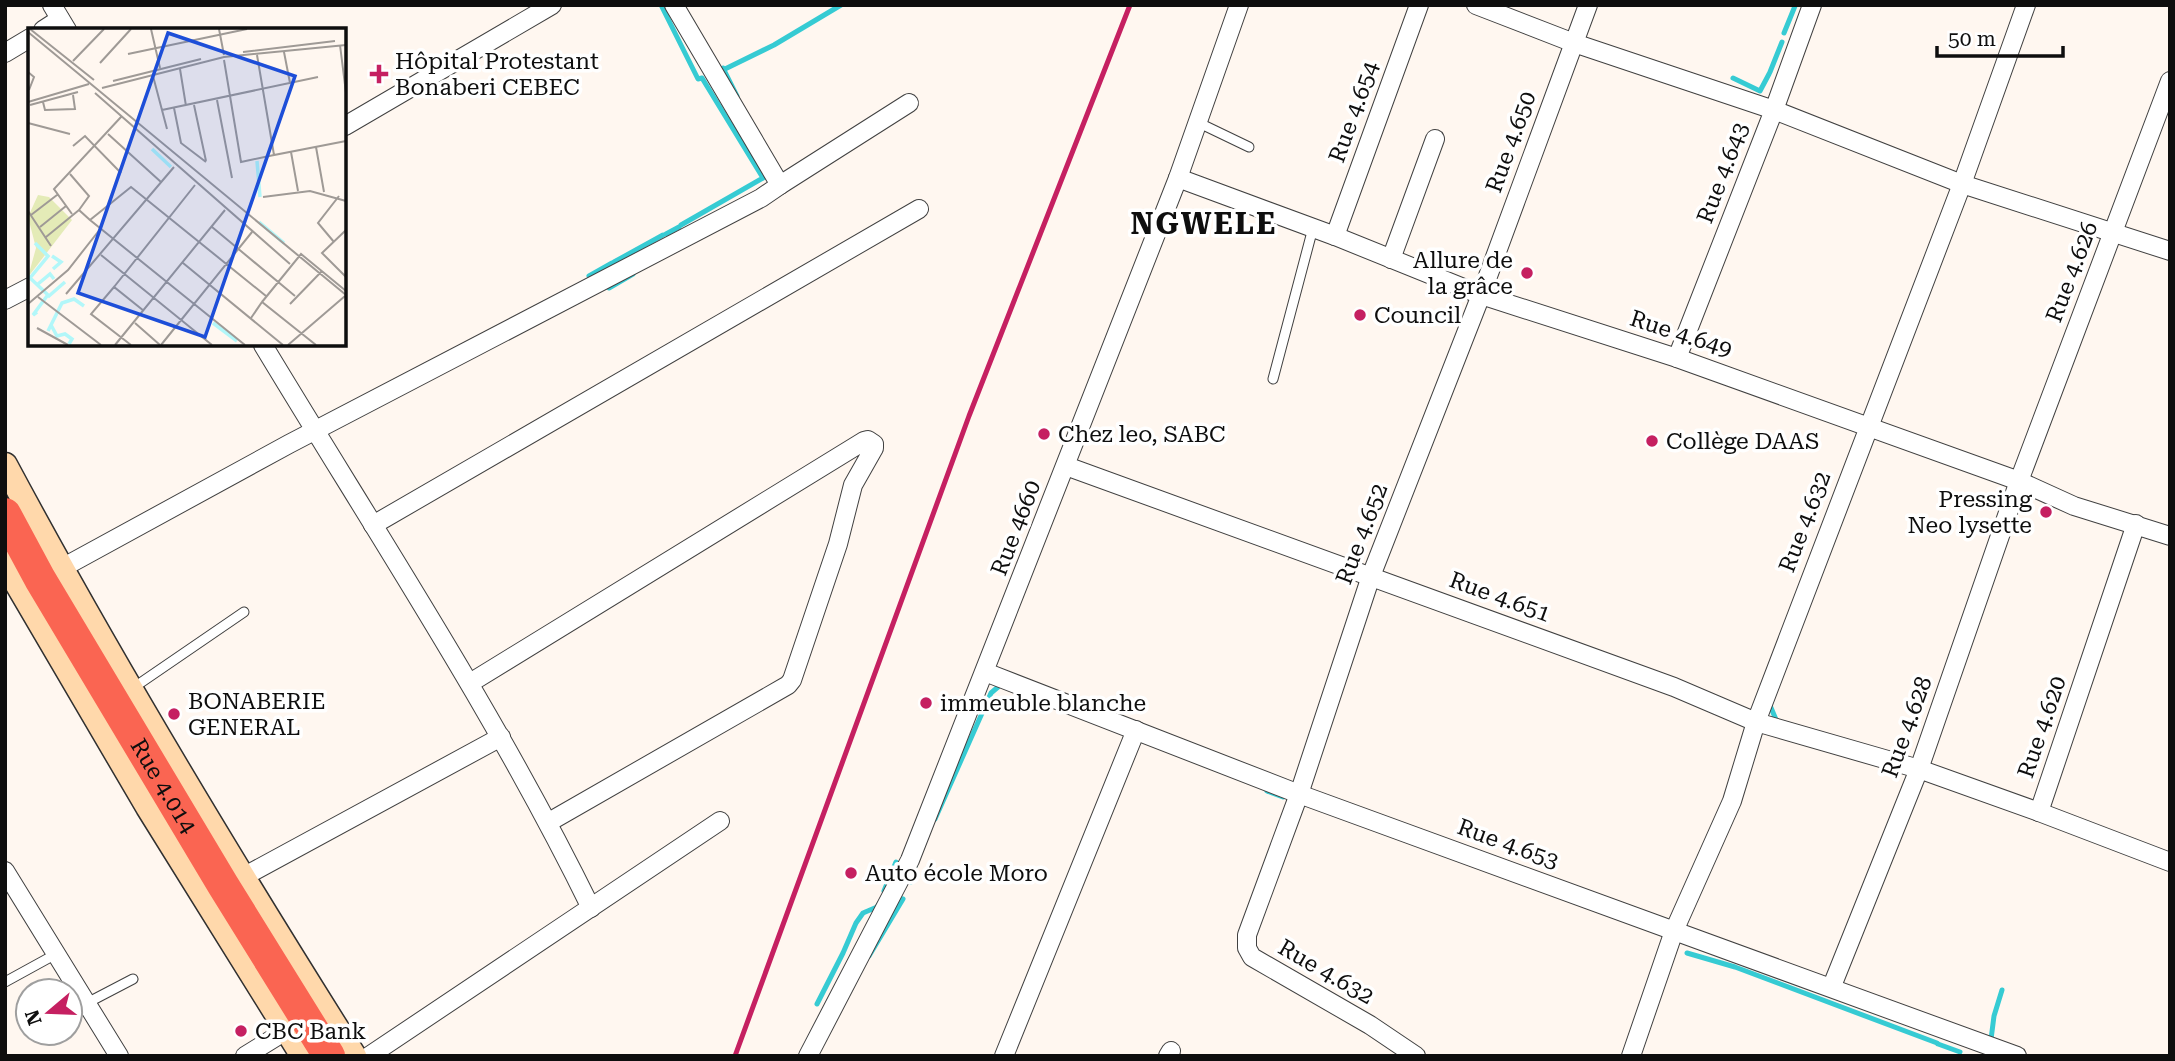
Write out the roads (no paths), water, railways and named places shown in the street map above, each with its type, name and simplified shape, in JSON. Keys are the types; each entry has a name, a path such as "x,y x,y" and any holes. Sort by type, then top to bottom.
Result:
{"highway":[{"name":"Rue 4.014","path":"5,514 40,579 329,1056"}],"main road":[{"path":"5,465 131,690 354,1056"},
{"path":"5,563 13,593 303,1056"}],"street":[{"path":"346,125 552,5"},
{"path":"674,5 780,185"},
{"name":"Rue 4660","path":"808,1056 910,860 1178,178 1239,5"},
{"name":"Rue 4.654","path":"1335,236 1419,5"},
{"path":"1476,5 1574,43 1774,110 1962,184 2170,251"},
{"name":"Rue 4.650","path":"1481,295 1588,5"},
{"name":"Rue 4.643","path":"1677,358 1812,5"},
{"name":"Rue 4.632","path":"1631,1056 1674,931 1732,802 1756,722 1962,184 2026,5"},
{"path":"5,53 28,39"},
{"name":"Rue 4.626","path":"2019,481 2170,81"},
{"path":"62,568 314,430 761,198 909,103"},
{"path":"1391,259 1435,139"},
{"name":"Rue 4.649","path":"1178,178 1335,236 1481,295 1677,358 2019,481 2074,506 2170,536"},
{"path":"373,525 919,209"},
{"path":"5,300 28,288"},
{"name":"Rue 4.652","path":"1299,794 1371,576 1481,295"},
{"path":"264,346 470,683 549,822 591,908"},
{"path":"470,683 864,442 868,440 874,444 853,485 838,544 788,685 549,822"},
{"name":"Rue 4.651","path":"1066,466 1674,687 1756,722 1919,769 2039,812"},
{"name":"Rue 4.628","path":"1832,986 1919,769 2019,481"},
{"name":"Rue 4.620","path":"2136,524 2039,812 2170,862"},
{"name":"Rue 4.653","path":"985,672 1299,794 1832,986 2017,1056"},
{"path":"1004,1056 1136,730"},
{"path":"243,877 501,737"},
{"name":"Rue 4.632","path":"1299,794 1247,935 1247,948 1252,957 1416,1056"},
{"path":"369,1056 720,821"},
{"path":"5,871 119,1056"},
{"path":"245,1056 287,1030"}],"lane":[{"path":"1197,122 1249,147"},
{"path":"1273,379 1313,228"},
{"path":"131,690 244,612"},
{"path":"5,982 56,954"},
{"path":"87,1003 133,979"}],"waterway":[{"path":"661,5 698,79 702,78 763,178 681,225"},
{"path":"725,69 774,45 841,5"},
{"path":"1784,33 1795,6"},
{"path":"1770,72 1782,42"},
{"path":"716,71 723,68 737,96"},
{"path":"1733,78 1760,91 1769,74"},
{"path":"666,234 679,227"},
{"path":"614,262 663,235"},
{"path":"589,276 612,263"},
{"path":"609,288 633,274"},
{"path":"935,819 991,693 998,687"},
{"path":"1769,703 1777,722"},
{"path":"1267,791 1283,797"},
{"path":"884,891 896,862"},
{"path":"911,882 915,866"},
{"path":"869,956 903,899"},
{"path":"817,1004 856,923 863,913 879,904"},
{"path":"1687,953 1735,967 1937,1043"},
{"path":"1989,1055 1994,1016 2002,990"},
{"path":"1938,1044 1960,1052"}],"railway":[{"path":"735,1056 969,416 1130,5"}],"place":[{"name":"Hôpital Protestant Bonaberi CEBEC","path":"379,74"},
{"name":"Allure de la grâce","path":"1527,273"},
{"name":"Council","path":"1360,315"},
{"name":"Chez leo, SABC","path":"1044,434"},
{"name":"Collège DAAS","path":"1652,441"},
{"name":"Pressing Neo lysette","path":"2046,512"},
{"name":"immeuble blanche","path":"926,703"},
{"name":"BONABERIE GENERAL","path":"174,714"},
{"name":"Auto école Moro","path":"851,873"},
{"name":"CBC Bank","path":"241,1031"}],"district":[{"name":"NGWELE","path":"1204,223"}]}
